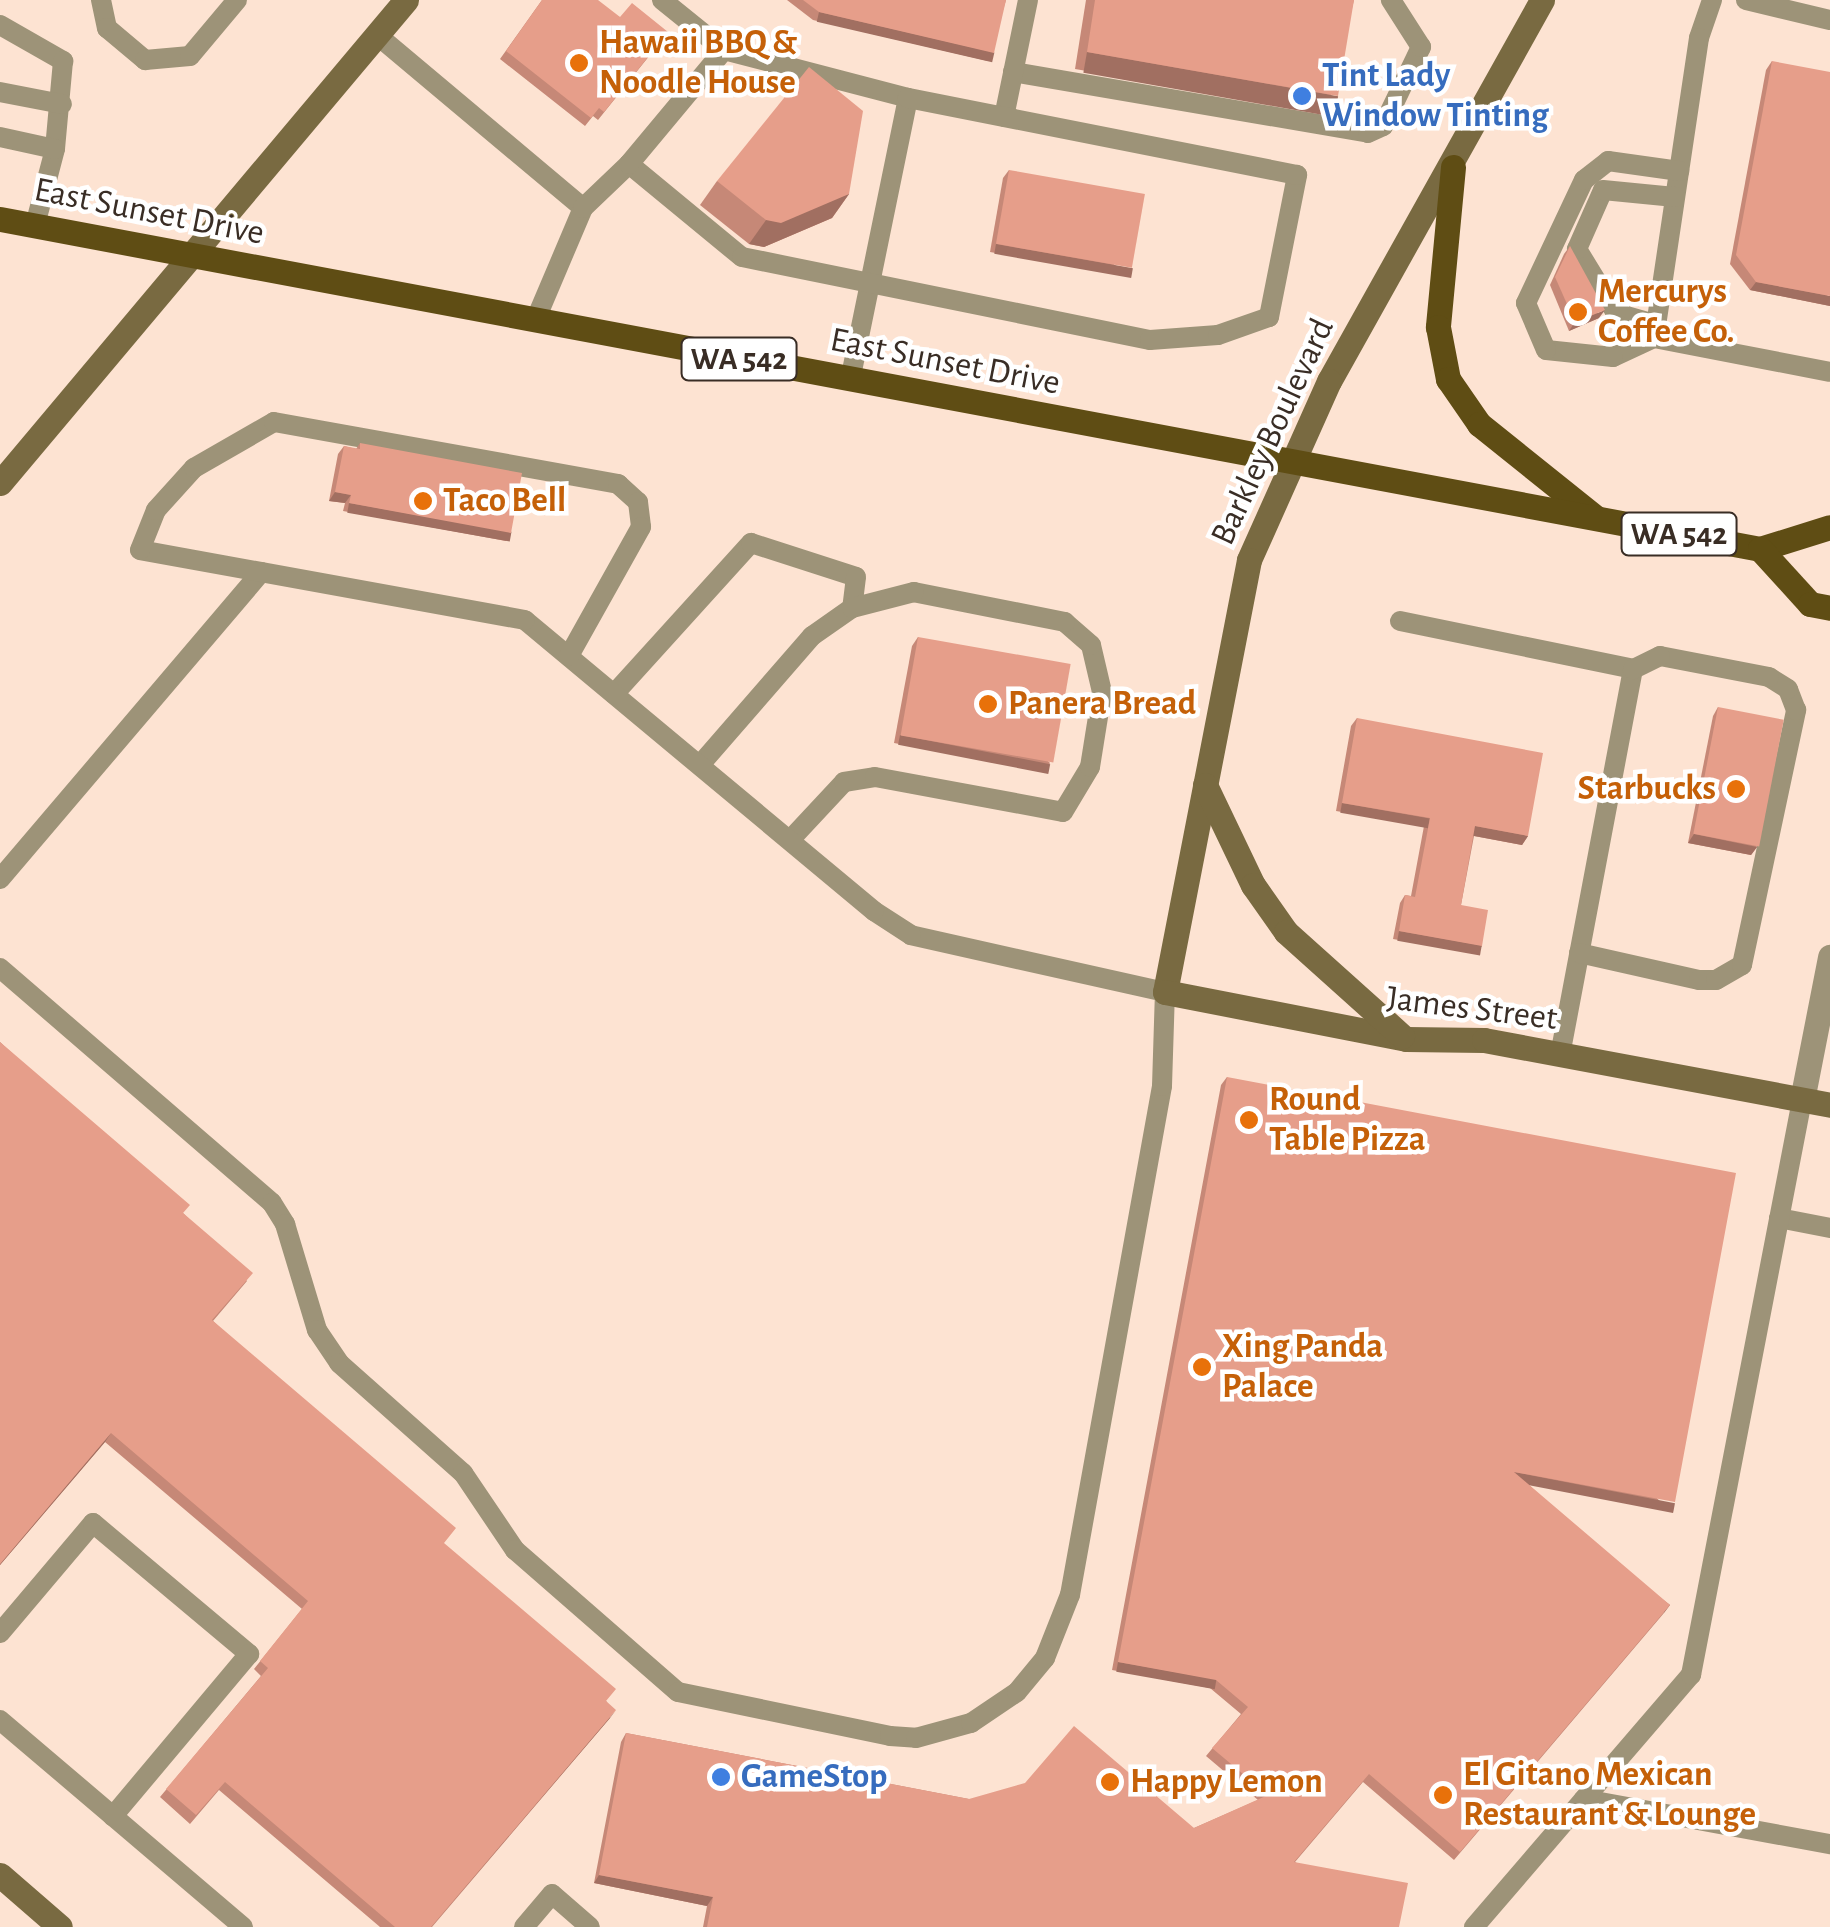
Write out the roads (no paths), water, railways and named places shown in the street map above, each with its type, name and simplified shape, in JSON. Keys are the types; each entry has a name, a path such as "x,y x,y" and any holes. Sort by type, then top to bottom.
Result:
{"main road":[{"path":"1453,167 1438,327 1448,379 1480,424 1598,520"},
{"name":"East Sunset Drive","path":"0,219 188,258 1760,549 1830,528"},
{"name":"WA 542","path":"1760,549 1810,604 1830,608"}],"street":[{"path":"0,483 406,0"},
{"name":"Barkley Boulevard","path":"1165,992 1248,560 1328,381 1453,167 1542,0"},
{"path":"1205,785 1253,885 1286,932 1406,1039"},
{"path":"1802,1100 1829,966"},
{"name":"James Street","path":"1165,992 1406,1039 1484,1040 1830,1105"},
{"path":"3,1884 60,1927"}],"lane":[{"path":"102,0 107,28 144,60 190,56 237,0"},
{"path":"630,164 742,257 869,286 1150,340 1218,335 1269,317 1297,175 908,98 724,50 662,0"},
{"path":"1004,117 1028,0"},
{"path":"1013,72 1368,134 1383,126 1420,47 1391,0"},
{"path":"1679,171 1608,161 1584,180 1526,303 1546,350 1614,358 1655,331 1679,171 1712,0"},
{"path":"1746,0 1830,20"},
{"path":"0,25 64,61 54,148 34,225"},
{"path":"377,35 583,208"},
{"path":"535,320 583,208 630,164 724,50"},
{"path":"0,92 62,104"},
{"path":"850,380 908,98"},
{"path":"0,137 54,148"},
{"path":"1675,197 1603,190 1578,249 1616,313 1655,331 1830,372"},
{"path":"0,968 272,1203 286,1224 317,1330 339,1364 464,1473 515,1550 678,1692 916,1738 971,1723 1016,1692 1045,1658 1070,1595 1162,1086 1165,992 911,934 790,840 525,620 140,550 156,510 194,468 274,422 618,484 638,502 640,527 570,656"},
{"path":"614,694 751,543 856,577 852,608"},
{"path":"0,879 261,572"},
{"path":"700,765 812,636 852,608 914,592 1065,622 1091,645 1102,692 1090,767 1062,812 875,777 844,782 790,840"},
{"path":"1400,622 1634,669 1660,656 1769,676 1794,699 1792,729 1742,965 1700,980 1579,953"},
{"path":"1560,1054 1634,669"},
{"path":"1474,1927 1690,1675 1802,1100"},
{"path":"1780,1218 1830,1228"},
{"path":"0,1633 93,1523 249,1654 112,1816"},
{"path":"0,1720 243,1927"},
{"path":"1584,1799 1830,1844"},
{"path":"524,1927 552,1894 590,1927"}],"place":[{"name":"Hawaii BBQ & Noodle House","path":"579,63"},
{"name":"Tint Lady Window Tinting","path":"1302,96"},
{"name":"Mercurys Coffee Co.","path":"1578,312"},
{"name":"Taco Bell","path":"423,501"},
{"name":"Panera Bread","path":"988,704"},
{"name":"Starbucks","path":"1736,789"},
{"name":"Round Table Pizza","path":"1249,1120"},
{"name":"Xing Panda Palace","path":"1202,1367"},
{"name":"GameStop","path":"721,1777"},
{"name":"Happy Lemon","path":"1110,1782"},
{"name":"El Gitano Mexican Restaurant & Lounge","path":"1443,1795"}]}
